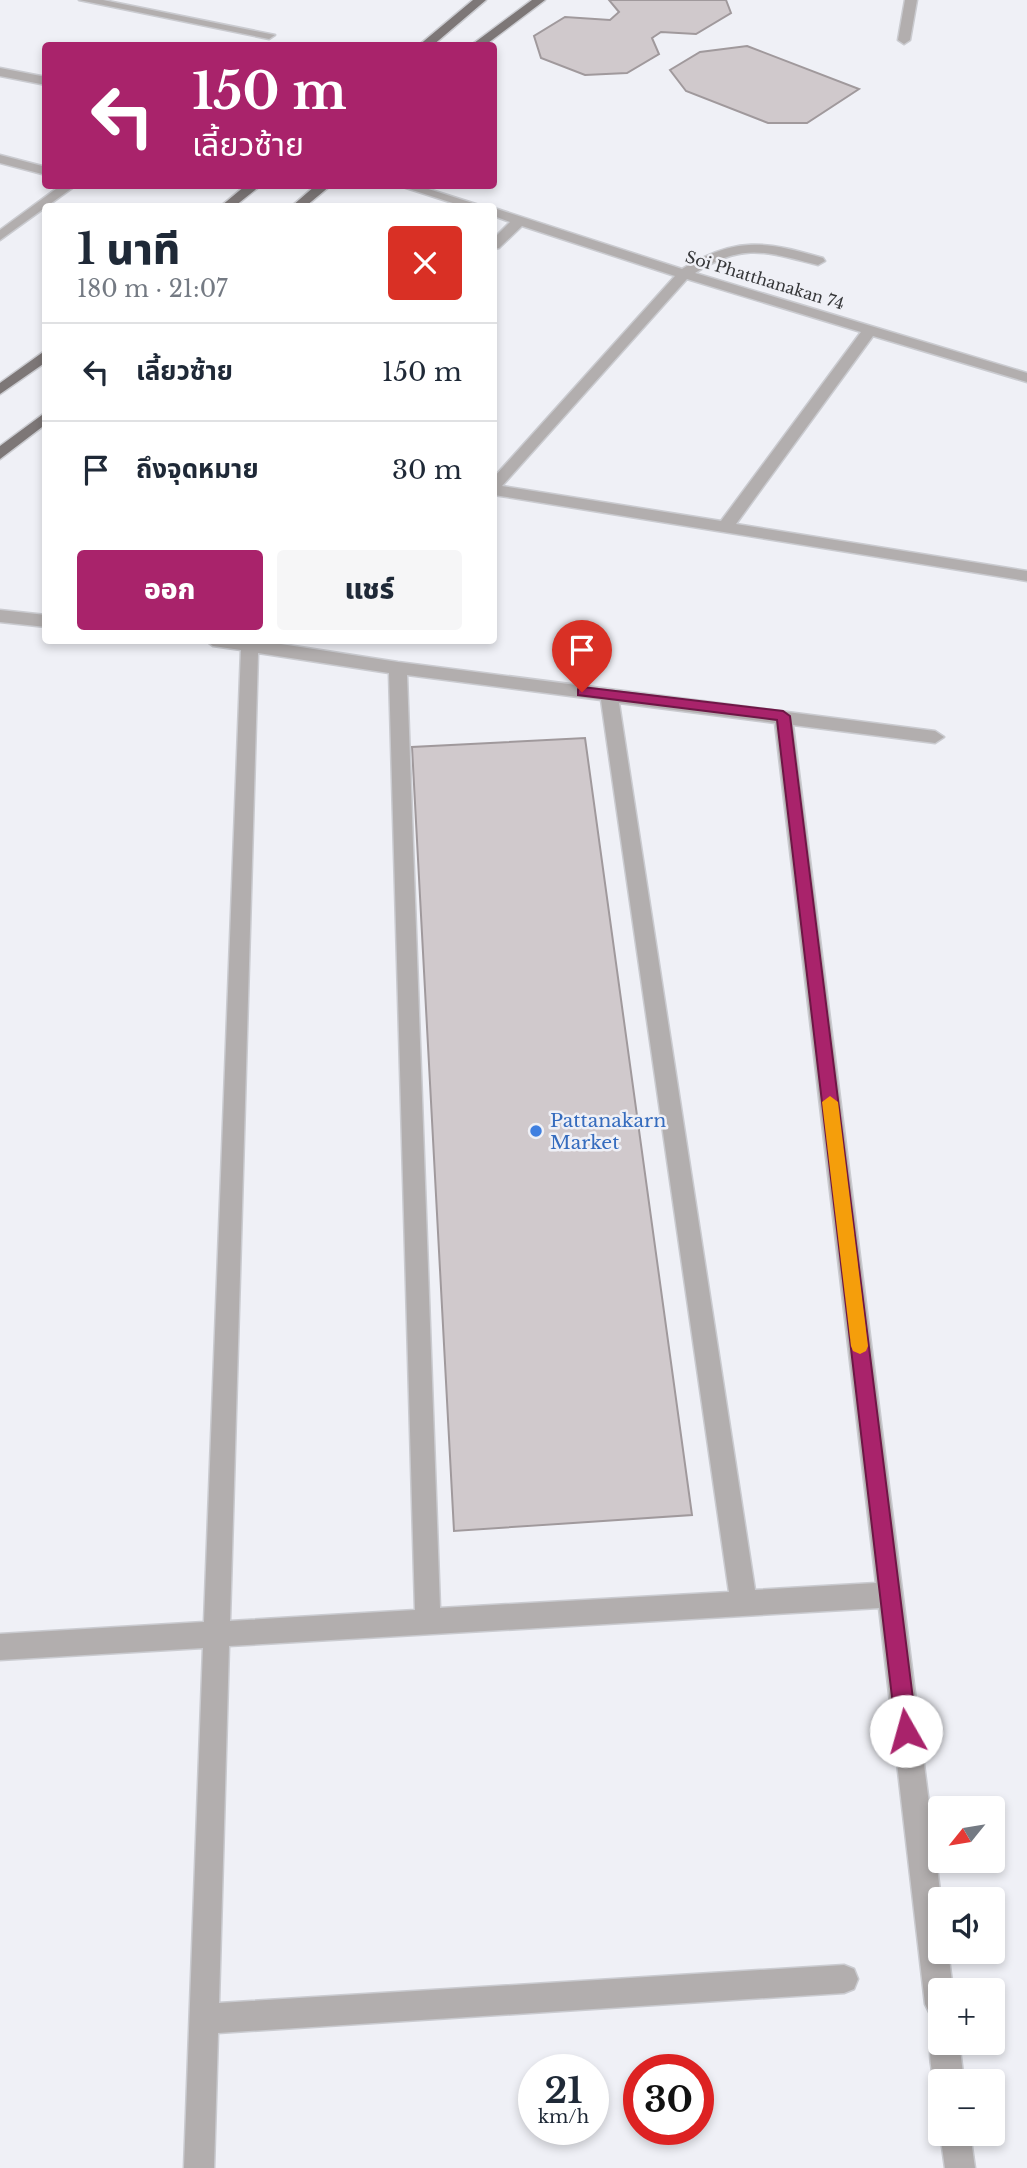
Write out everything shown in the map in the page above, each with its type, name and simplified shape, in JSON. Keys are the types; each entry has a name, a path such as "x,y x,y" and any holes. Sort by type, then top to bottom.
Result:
{"main road":[{"path":"429,42 480,0"},
{"path":"481,42 539,0"},
{"path":"231,203 249,189"},
{"path":"302,203 319,189"},
{"path":"0,390 42,357"},
{"path":"0,454 42,419"}],"street":[{"path":"85,0 270,35"},
{"path":"904,40 911,0"},
{"path":"0,72 42,80"},
{"path":"0,159 42,171"},
{"path":"45,203 64,189"},
{"path":"417,189 465,203"},
{"path":"0,236 42,205"},
{"name":"Soi Phatthanakan 74","path":"497,213 684,274 1027,378"},
{"path":"497,243 520,220"},
{"path":"497,485 684,274 715,253 732,248 776,248 818,261"},
{"path":"726,526 870,330"},
{"path":"497,488 1027,576"},
{"path":"0,616 42,621"},
{"path":"243,644 398,668 934,737"},
{"path":"199,2168 250,645"},
{"path":"398,668 428,1622"},
{"path":"609,696 744,1604"},
{"path":"783,716 937,1978"},
{"path":"0,1647 890,1595"},
{"path":"204,2019 844,1979"},
{"path":"957,2146 960,2168"}],"building":[{"path":"609,0 726,0 731,13 696,34 661,32 652,38 659,54 627,73 585,75 541,58 534,36 565,17 610,20 619,12"},
{"path":"747,46 859,89 807,123 768,123 686,91 670,70 700,52"},
{"name":"Pattanakarn Market","path":"585,738 692,1515 454,1531 412,747"}],"slow traffic":[{"path":"830,1102 860,1346"}],"place":[{"name":"Pattanakarn Market","path":"536,1131"}],"route":[{"path":"582,692 783,716 906,1731"}]}
